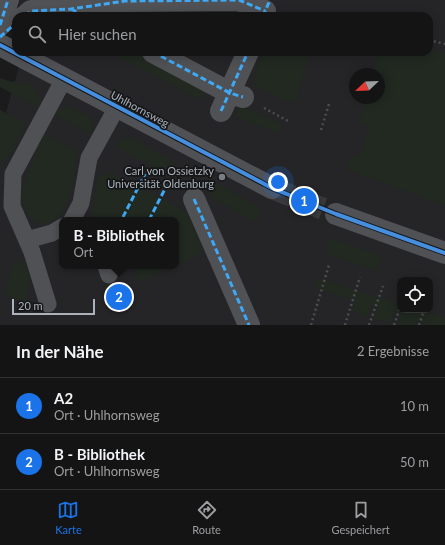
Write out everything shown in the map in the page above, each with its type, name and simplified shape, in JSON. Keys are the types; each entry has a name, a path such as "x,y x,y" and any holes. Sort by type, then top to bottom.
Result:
{"street":[{"path":"0,26 8,0"},
{"path":"30,12 78,12 125,1 143,0 238,0 266,9"},
{"path":"0,37 12,26"},
{"name":"Uhlhornsweg","path":"0,45 12,51"},
{"name":"Uhlhornsweg","path":"21,56 272,188"},
{"path":"159,56 231,100 247,56"},
{"path":"194,199 249,325"},
{"path":"336,214 445,253"}],"lane":[{"path":"48,304 27,240 12,206 7,174 64,79"},
{"path":"74,217 81,203 89,158 117,107"},
{"path":"27,240 52,233 59,229"}],"path":[{"path":"433,41 445,44"},
{"path":"321,130 329,104"},
{"path":"311,325 329,265"},
{"path":"345,325 360,277"},
{"path":"369,325 383,286"},
{"path":"394,325 398,313"},
{"path":"419,325 423,313"}],"shaded area":[{"name":"Carl von Ossietzky Universität Oldenburg","path":"10,0 445,0 445,325 0,325 0,110 6,113 22,56 433,56 433,12 33,12"},
{"path":"433,51 445,54 445,205 347,170 352,155 357,157 361,154 366,139 366,124 360,122 365,104 385,104 385,68 375,68 378,56 433,56"},
{"path":"117,56 148,56 207,89 201,100"},
{"path":"261,56 309,56 295,103 287,101 252,85"},
{"path":"0,78 11,82 30,84 39,95 39,108 0,87"},
{"path":"70,106 89,116 94,125 90,134 55,115 60,109"},
{"path":"239,106 282,124 279,134 235,116"},
{"path":"0,110 26,124 11,155 0,162"},
{"path":"43,133 78,151 73,184 66,207 60,216 52,222 42,223 37,222 30,216 25,209 20,196"},
{"path":"129,137 174,162 171,175 115,147 119,141"},
{"path":"111,173 187,212 204,252 179,264 179,217 92,217 97,177"},
{"path":"206,177 261,208 257,222 214,199 207,190"},
{"path":"330,238 382,256 377,270 326,254"},
{"path":"18,262 25,262 32,277 27,288 26,301 5,295 12,267"},
{"path":"134,269 166,269 140,281"},
{"path":"317,278 397,303 397,313 431,313 445,317 445,325 423,325 424,323 417,321 416,325 399,325 401,315 394,313 391,323 374,318 377,307 372,305 368,316 352,311 356,300 313,288"}],"tunnel":[{"path":"272,188 336,214"}],"marked path":[{"path":"0,25 8,0"},
{"path":"30,12 71,9 125,1 239,0 265,11"},
{"path":"265,12 270,0"},
{"path":"71,9 77,12"},
{"path":"0,37 12,26"},
{"path":"161,56 230,93 243,97"},
{"path":"221,111 246,56"},
{"path":"123,217 145,174"},
{"path":"151,217 167,185"},
{"path":"194,199 249,325"}],"cycle path":[{"path":"0,45 12,51"},
{"path":"21,56 272,188 336,214 445,253"}],"place":[{"name":"Carl von Ossietzky Universität Oldenburg","path":"222,177"},
{"name":"A2","path":"304,201"},
{"name":"B - Bibliothek","path":"119,297"}]}
